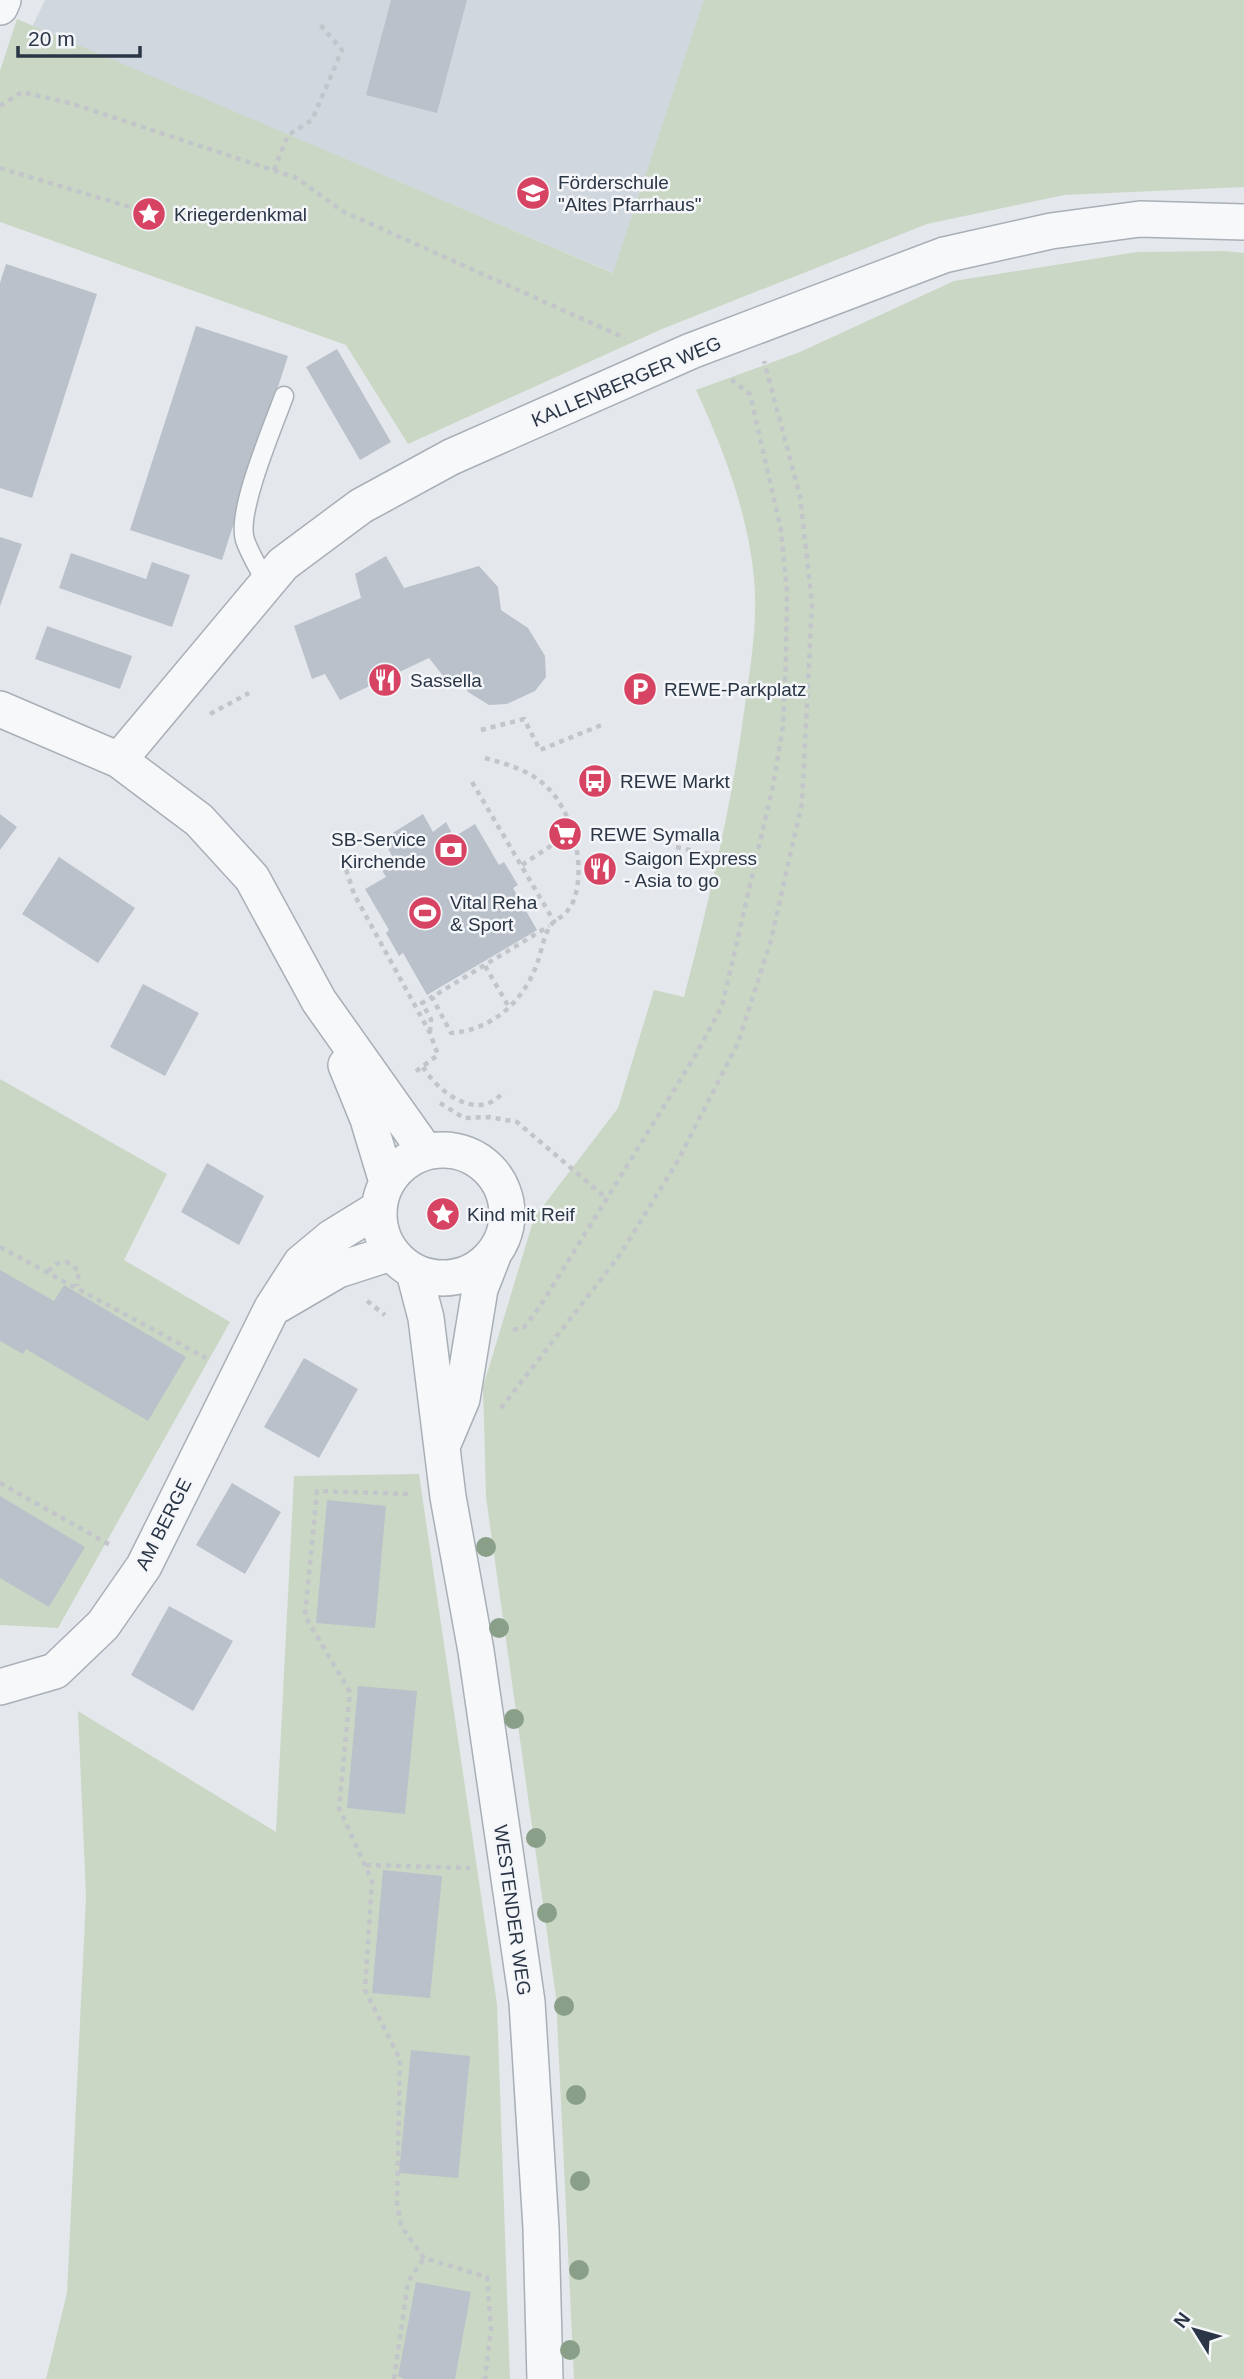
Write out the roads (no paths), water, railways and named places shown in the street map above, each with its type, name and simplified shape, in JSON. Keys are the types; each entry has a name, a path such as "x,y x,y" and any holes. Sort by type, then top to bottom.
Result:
{"street":[{"path":"0,7 3,0"},
{"name":"KALLENBERGER WEG","path":"119,760 283,564 372,500 451,457 683,355 944,255 1051,231 1140,219 1244,222"},
{"path":"0,709 119,760 200,820 252,878 319,1001 368,1119 383,1196 381,1233 403,1262 435,1278 457,1277 478,1268 494,1253 503,1236 508,1217 503,1190 487,1167 474,1158 450,1150 426,1152 404,1163 383,1196"},
{"path":"319,1001 426,1152"},
{"name":"AM BERGE","path":"0,1687 55,1671 103,1625 144,1566 272,1308 301,1263 383,1196"},
{"name":"WESTENDER WEG","path":"443,1444 462,1399 480,1289 494,1253"},
{"path":"272,1308 338,1270 403,1262"},
{"name":"WESTENDER WEG","path":"403,1262 426,1318 448,1497 476,1651 527,2002 541,2228 545,2379"}],"lane":[{"path":"267,584 245,539 243,526 246,506 284,396"}],"place":[{"name":"Förderschule \"Altes Pfarrhaus\"","path":"533,193"},
{"name":"Kriegerdenkmal","path":"149,214"},
{"name":"Sassella","path":"385,680"},
{"name":"REWE-Parkplatz","path":"640,689"},
{"name":"REWE Markt","path":"595,781"},
{"name":"REWE Symalla","path":"565,834"},
{"name":"SB-Service Kirchende","path":"451,850"},
{"name":"Saigon Express - Asia to go","path":"600,869"},
{"name":"Vital Reha & Sport","path":"425,913"},
{"name":"Kind mit Reif","path":"443,1214"}]}
